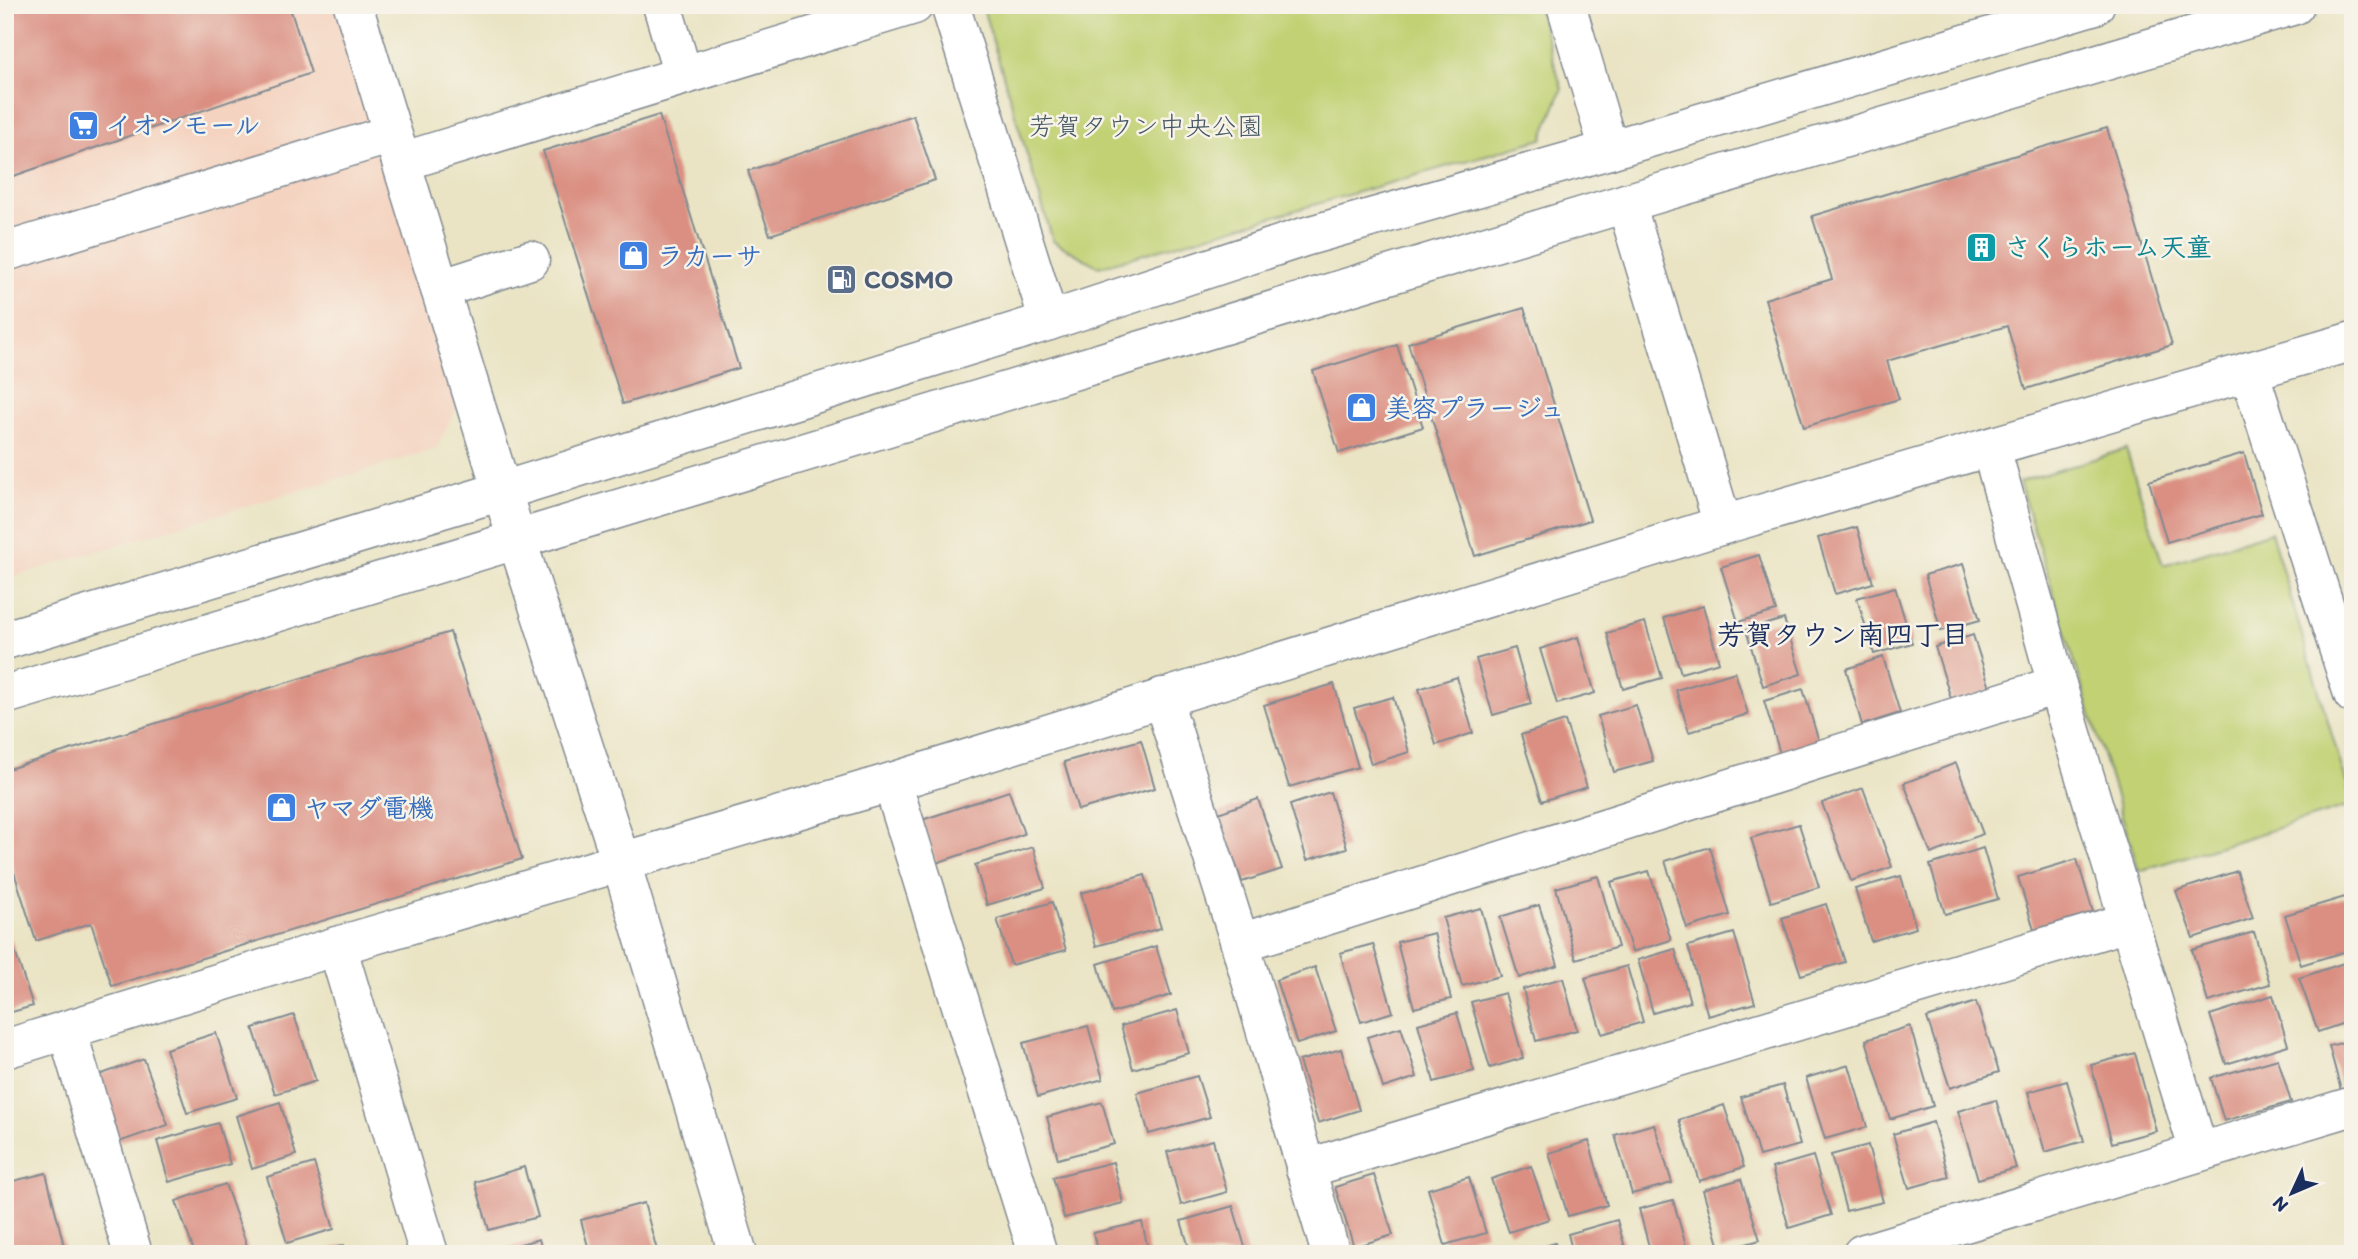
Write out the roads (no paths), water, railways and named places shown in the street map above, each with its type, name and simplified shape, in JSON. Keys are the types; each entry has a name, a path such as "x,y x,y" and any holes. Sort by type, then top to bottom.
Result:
{"street":[{"path":"353,5 517,540 621,862 738,1254"},
{"path":"662,5 683,75"},
{"path":"5,251 683,75 914,5"},
{"path":"950,5 1049,321"},
{"path":"1566,5 1609,150"},
{"path":"5,640 502,491 1049,321 1304,237 1609,150 2095,5"},
{"path":"5,695 1626,203 2295,5"},
{"path":"1626,203 1723,524"},
{"path":"440,289 530,260"},
{"path":"5,1049 337,946 892,782 1723,524 2353,341"},
{"path":"2249,371 2353,694"},
{"path":"1992,448 2057,685 2199,1152"},
{"path":"1240,943 2057,685"},
{"path":"1162,697 1240,943 1331,1254"},
{"path":"892,782 1038,1254"},
{"path":"1305,1169 2128,922"},
{"path":"337,946 429,1254"},
{"path":"67,1030 131,1253"},
{"path":"1862,1254 2353,1106"}],"place":[{"name":"イオンモール","path":"83,125"},
{"name":"さくらホーム天童","path":"1982,247"},
{"name":"ラカーサ","path":"634,256"},
{"name":"COSMO","path":"841,279"},
{"name":"美容プラージュ","path":"1362,408"},
{"name":"ヤマダ電機","path":"281,808"}],"district":[{"name":"芳賀タウン南四丁目","path":"1843,634"}],"park label":[{"name":"芳賀タウン中央公園","path":"1146,126"}]}
